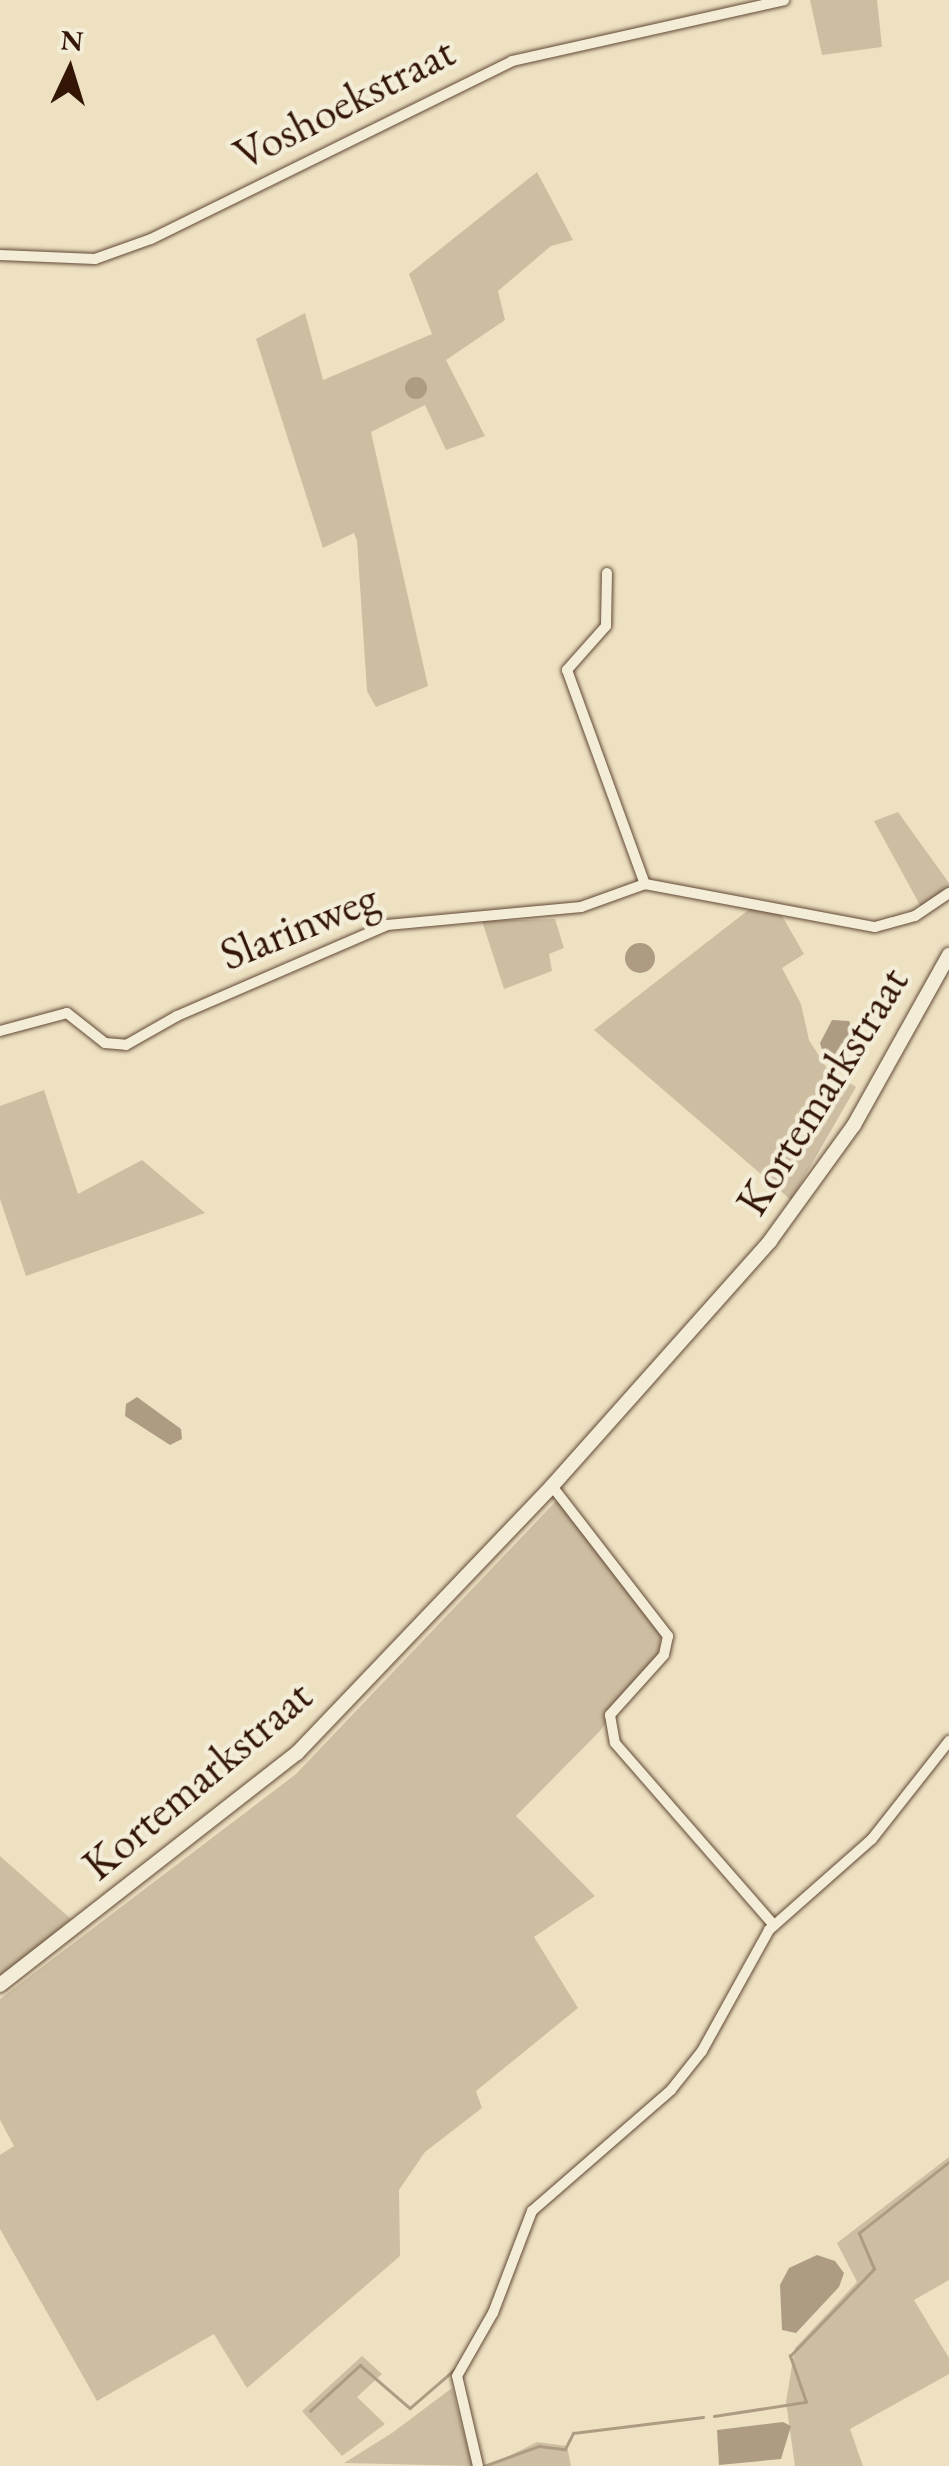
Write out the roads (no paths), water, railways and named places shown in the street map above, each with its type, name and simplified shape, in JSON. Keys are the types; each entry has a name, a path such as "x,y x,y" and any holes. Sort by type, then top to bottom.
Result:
{"street":[{"name":"Voshoekstraat","path":"0,255 95,258 151,238 495,67 784,0"},
{"path":"608,573 606,626 567,670 645,884 875,927 915,916 949,893"},
{"name":"Slarinweg","path":"0,1031 67,1013 119,1046 388,924 581,907 645,884"},
{"name":"Kortemarkstraat","path":"0,1986 297,1752 552,1486 770,1241 854,1125 949,955"},
{"path":"552,1486 668,1636 664,1655 610,1715 615,1743 774,1924"},
{"path":"478,2466 457,2376 493,2312 532,2211 672,2090 774,1924 872,1839 949,1741"}],"waterway":[{"path":"714,2416 806,2402 790,2356 874,2269 859,2233 949,2162"},
{"path":"310,2411 360,2365 410,2408 455,2369"},
{"path":"484,2466 539,2446 565,2449 573,2433 703,2417"}]}
